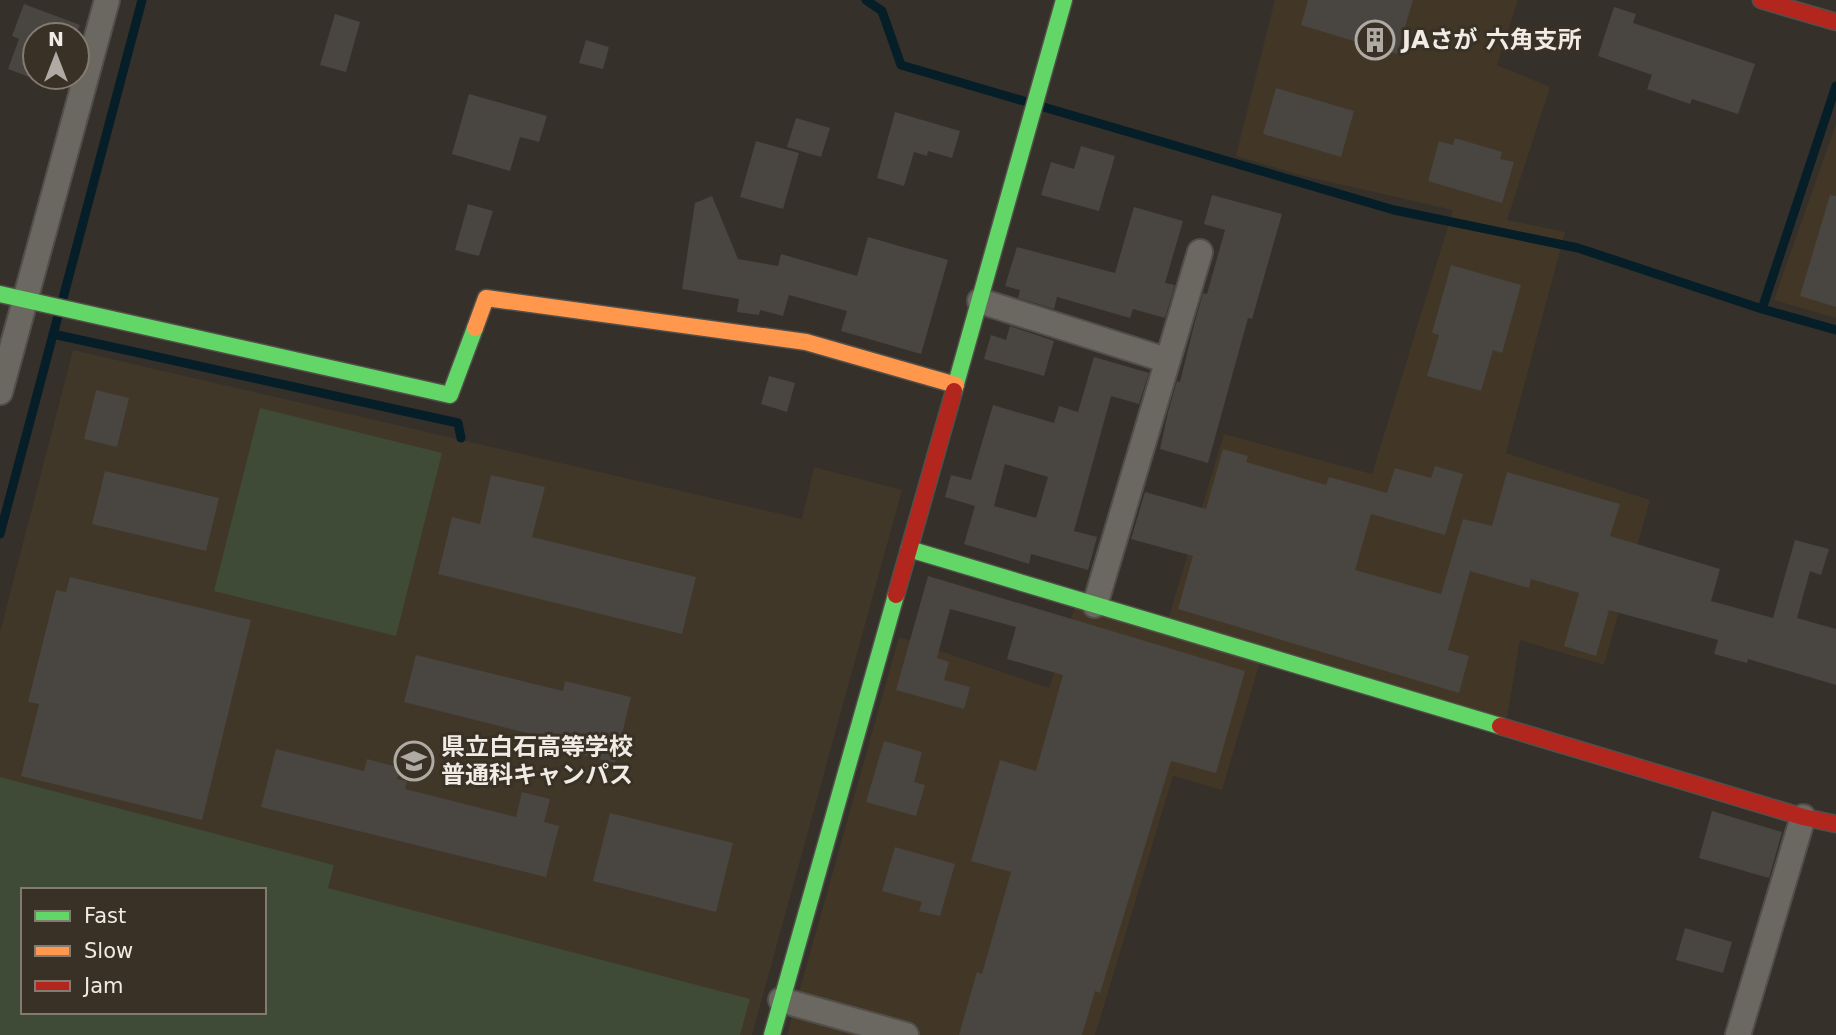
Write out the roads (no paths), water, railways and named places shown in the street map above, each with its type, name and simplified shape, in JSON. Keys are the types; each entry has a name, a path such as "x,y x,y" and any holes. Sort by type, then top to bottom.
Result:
{"street":[{"path":"0,393 37,304 107,0"},
{"path":"772,1035 1063,0"},
{"path":"1761,0 1825,13"},
{"path":"1095,605 1200,252"},
{"path":"0,294 450,395 486,298 806,342 956,385"},
{"path":"979,301 1166,360"},
{"path":"909,549 1802,817 1836,824"},
{"path":"1738,1035 1802,817"},
{"path":"781,1000 906,1035"}],"waterway":[{"path":"62,302 142,0"},
{"path":"866,0 882,11 901,65 1027,102"},
{"path":"1040,106 1394,210 1578,248 1762,309 1836,86"},
{"path":"1762,309 1836,330"},
{"path":"0,534 58,316"},
{"path":"53,334 458,423 461,438"}],"place":[{"name":"JAさが 六角支所","path":"1375,40"},
{"name":"県立白石高等学校 普通科キャンパス","path":"414,761"}]}
